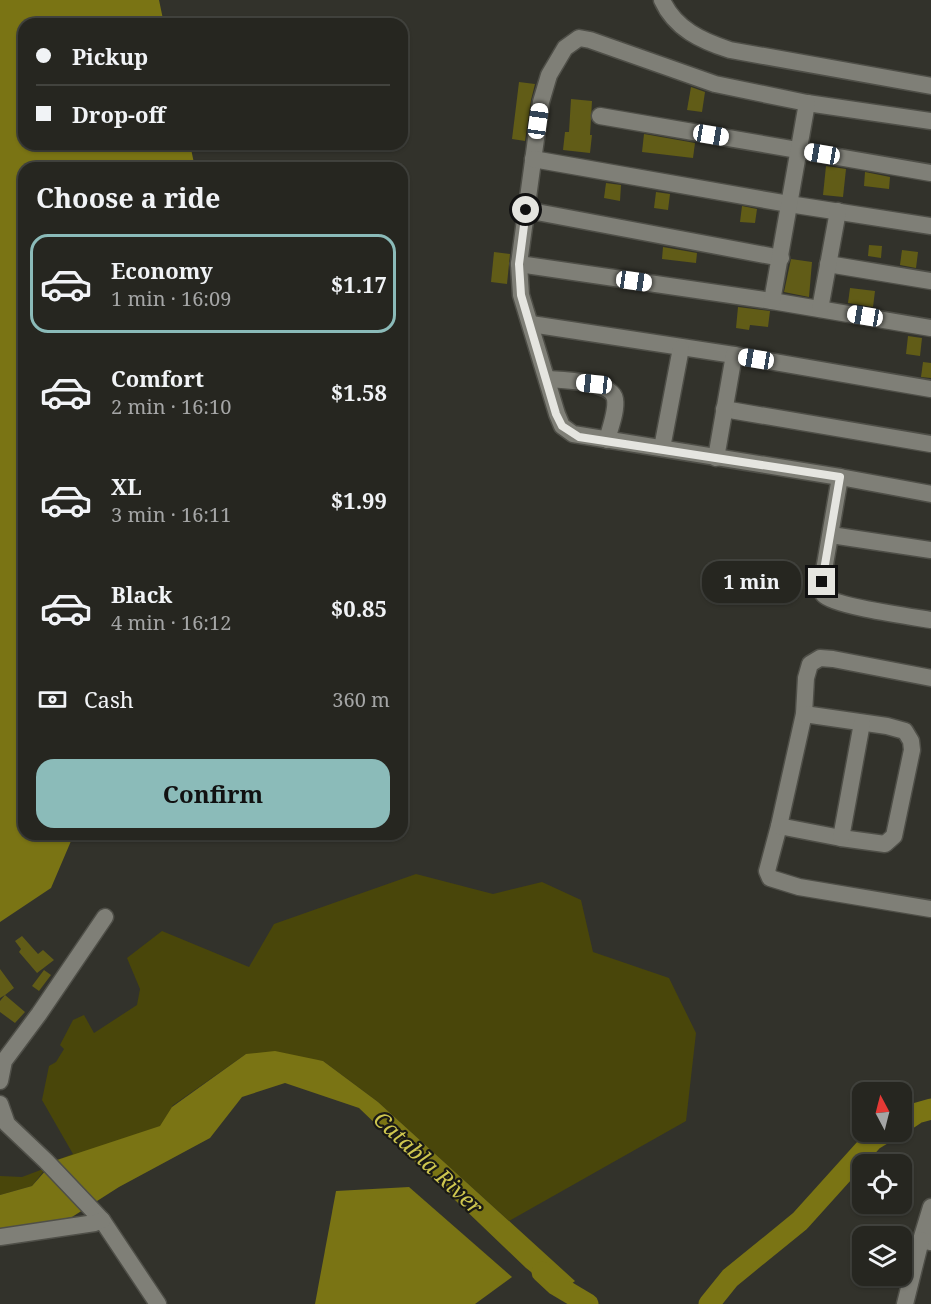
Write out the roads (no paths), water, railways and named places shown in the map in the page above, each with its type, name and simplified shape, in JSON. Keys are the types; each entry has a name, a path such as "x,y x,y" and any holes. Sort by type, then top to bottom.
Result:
{"street":[{"path":"662,0 672,16 689,33 710,44 730,50 931,86"},
{"path":"931,121 807,103 715,84 579,38 565,48 549,75 541,102 519,264 521,295 556,414 562,426 579,437 663,448 931,494"},
{"path":"772,301 807,103"},
{"path":"600,116 931,173"},
{"path":"533,159 789,204 931,226"},
{"path":"526,210 780,258"},
{"path":"820,309 838,211"},
{"path":"519,264 772,301 931,328"},
{"path":"828,264 931,281"},
{"path":"531,324 931,389"},
{"path":"663,448 681,348"},
{"path":"716,458 734,356"},
{"path":"546,379 594,384 613,393 615,400 607,440"},
{"path":"724,409 931,444"},
{"path":"840,477 822,582 823,595 837,603 931,621"},
{"path":"831,535 931,549"},
{"path":"931,678 833,658 820,658 810,664 804,714 767,872 770,878 799,887 931,909"},
{"path":"779,826 878,844 889,842 894,836 912,750 911,741 905,731 887,726 804,714"},
{"path":"841,838 862,723"},
{"path":"0,1081 4,1061 105,917"},
{"path":"0,1104 7,1124 98,1215 158,1304"},
{"path":"905,1304 926,1241 931,1207"},
{"path":"0,1237 95,1223 98,1215"}],"water":[{"path":"0,0 159,0 163,18 18,18 18,150 191,150 194,162 18,162 18,840 71,840 51,888 0,922"},
{"path":"275,1051 323,1061 378,1102 575,1281 559,1294 526,1268 359,1108 285,1083 242,1097 210,1138 119,1187 72,1217 0,1233 0,1195 32,1186 54,1161 160,1126 172,1107 246,1054"},
{"path":"409,1187 512,1277 475,1304 315,1304 336,1191"}],"waterway":[{"name":"Catabla River","path":"912,1116 931,1109"},
{"name":"Catabla River","path":"709,1304 730,1278 800,1221 871,1142"},
{"name":"Catabla River","path":"542,1272 556,1285 588,1304"}]}
